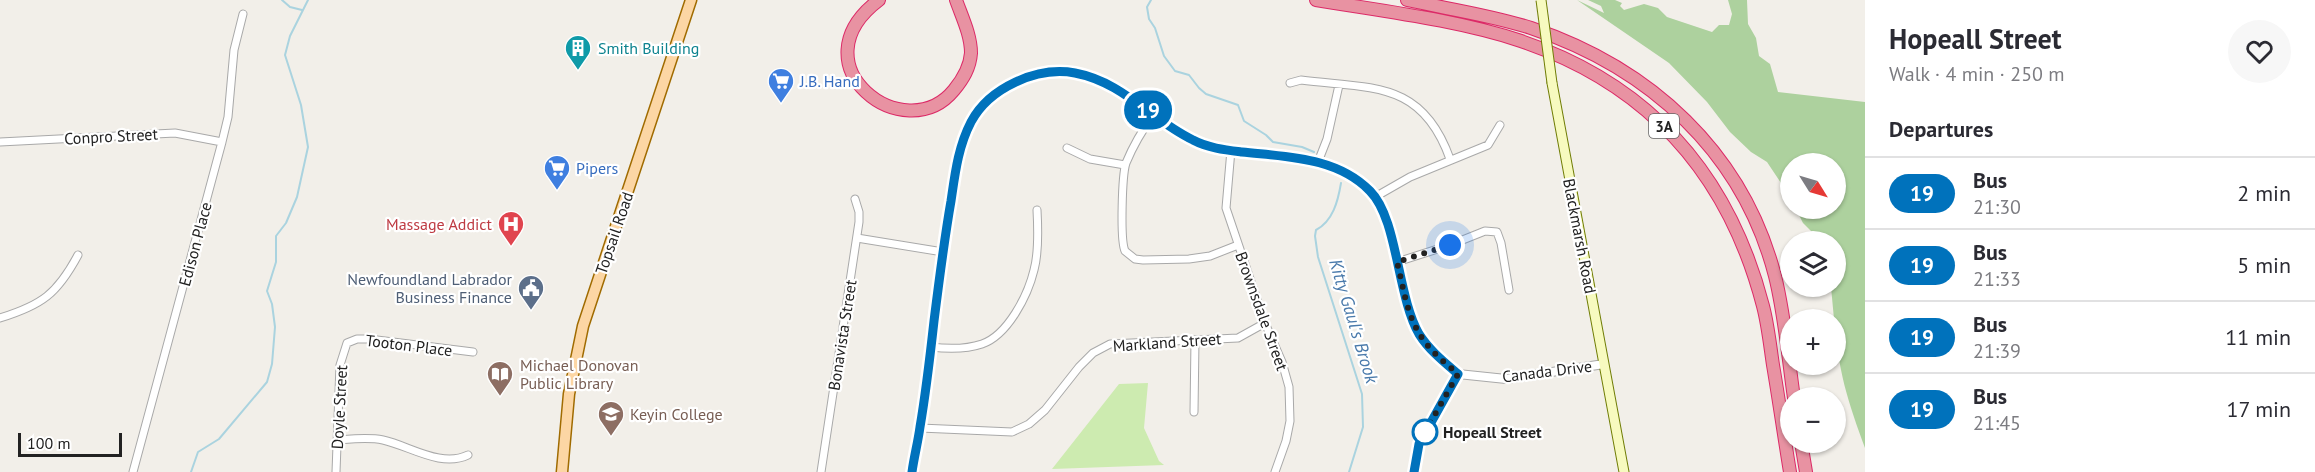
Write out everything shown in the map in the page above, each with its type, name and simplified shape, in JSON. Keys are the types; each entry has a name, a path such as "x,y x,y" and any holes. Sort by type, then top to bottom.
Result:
{"highway":[{"path":"879,0 859,18 852,29 847,52 848,65 856,81 875,99 891,108 911,111 924,109 951,94 970,65 971,51 966,27 956,0"},
{"name":"3A","path":"1316,0 1456,25 1540,48 1601,78 1642,107 1681,142 1727,208 1750,264 1763,307 1790,472"},
{"name":"3A","path":"1407,0 1514,23 1578,46 1636,79 1665,101 1695,129 1724,165 1757,225 1778,292 1792,387"},
{"path":"1803,453 1806,472"}],"main road":[{"name":"Topsail Road","path":"562,472 564,426 583,326 691,0"},
{"name":"Blackmarsh Road","path":"1541,0 1552,83 1624,472"}],"street":[{"name":"Edison Place","path":"133,472 222,142 228,117 234,50 243,14"},
{"path":"912,472 943,252 963,138 972,120 987,102 1005,87 1050,73 1072,73 1100,80 1123,92 1194,141 1231,150 1330,165 1354,176 1376,197 1383,211 1408,309 1419,333 1435,354 1458,374 1419,444 1414,472"},
{"path":"1290,83 1301,80 1376,88 1400,95 1412,102 1431,120 1450,159"},
{"path":"1318,162 1327,140 1339,85"},
{"path":"1154,114 1125,165 1122,246 1128,256 1143,260 1189,259 1210,256 1238,245"},
{"path":"1376,197 1410,177 1488,145 1500,125"},
{"name":"Conpro Street","path":"0,142 175,133 222,142"},
{"path":"1067,148 1090,159 1125,165"},
{"name":"Brownsdale Street","path":"1231,150 1226,208 1289,387 1290,421 1286,441 1275,472"},
{"name":"Bonavista Street","path":"821,472 860,217 855,199"},
{"path":"931,347 964,347 983,344 996,336 1011,319 1024,297 1035,268 1037,210"},
{"path":"1397,262 1485,231 1497,232 1509,290"},
{"path":"857,238 943,252"},
{"path":"0,318 40,303 65,279 78,255"},
{"name":"Markland Street","path":"920,428 1012,432 1029,424 1037,417 1093,353 1110,344 1238,338 1265,323"},
{"name":"Tooton Place","path":"347,343 357,339 369,339 473,352"},
{"path":"1194,411 1195,340"},
{"name":"Doyle Street","path":"336,472 340,365 347,343"},
{"name":"Canada Drive","path":"1458,374 1506,379 1604,364"},
{"path":"337,440 382,440 441,458 457,460 468,455"}],"green space":[{"path":"1577,0 1604,13 1601,6 1588,0 1615,0 1622,3 1620,6 1624,10 1644,4 1658,8 1667,17 1712,32 1719,25 1729,25 1732,14 1728,0 1747,0 1748,24 1756,38 1759,56 1770,64 1778,92 1865,102 1865,448 1842,375 1846,375 1846,309 1833,309 1832,297 1846,297 1846,231 1811,231 1801,219 1846,219 1846,153 1780,153 1780,182 1767,162 1751,152 1730,132 1707,102 1669,63"},
{"path":"1148,383 1144,428 1159,461 1164,465 1052,469 1119,384"}],"waterway":[{"path":"282,0 290,7 302,10"},
{"path":"191,472 198,452 219,439 267,382 272,364 275,327 272,304 267,291 276,262 276,236 286,223 297,197 308,147 301,105 285,55 290,36 308,0"},
{"name":"Kitty Gaul's Brook","path":"1151,0 1147,7 1149,19 1155,28 1164,56 1175,71 1189,75 1206,94 1238,105 1244,121 1273,142 1302,147 1314,152"},
{"name":"Kitty Gaul's Brook","path":"1341,183 1334,210 1327,221 1316,230 1315,236 1318,257 1362,394 1363,427 1349,472"}],"bus line":[{"name":"19","path":"912,472 920,428 946,230 963,138 972,120 987,102 1005,87 1050,73 1072,73 1100,80 1123,92 1194,141 1231,150 1330,165 1354,176 1372,192 1383,211 1408,309 1419,333 1435,354 1458,374 1419,444 1414,472"}],"place":[{"name":"Smith Building","path":"578,71"},
{"name":"J.B. Hand","path":"781,104"},
{"name":"Pipers","path":"557,191"},
{"name":"Massage Addict","path":"511,247"},
{"name":"Newfoundland Labrador Business Finance","path":"531,311"},
{"name":"Michael Donovan Public Library","path":"500,397"},
{"name":"Hopeall Street","path":"1425,432"},
{"name":"Keyin College","path":"611,437"}],"route":[{"path":"1425,432 1458,374 1435,354 1419,333 1408,309 1397,262 1450,245"}]}
